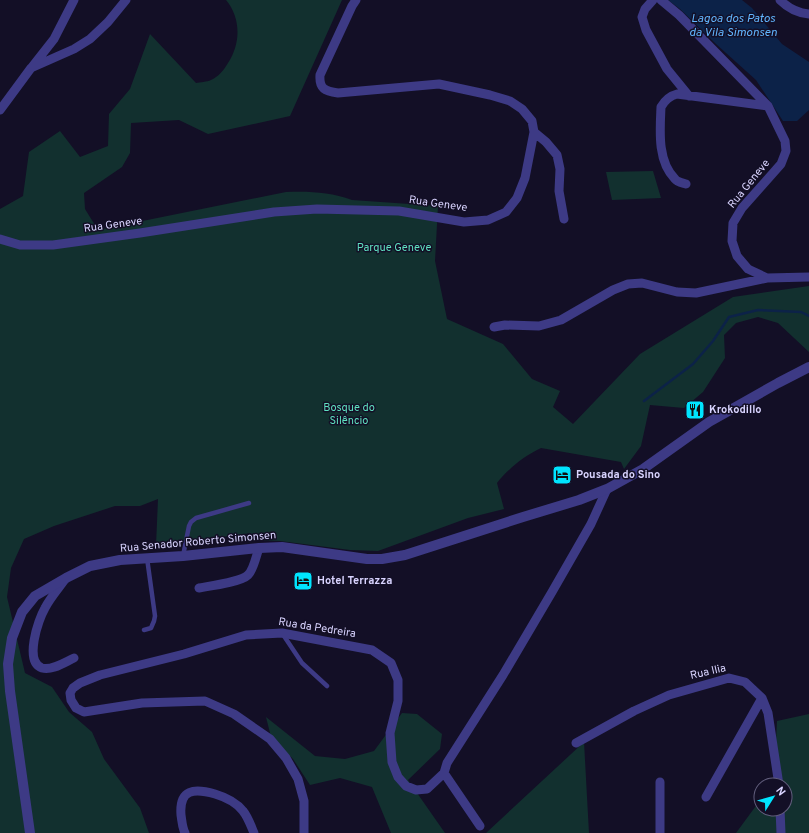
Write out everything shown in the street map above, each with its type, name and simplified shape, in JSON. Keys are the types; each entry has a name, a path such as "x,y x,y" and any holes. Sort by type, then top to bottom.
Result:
{"street":[{"path":"0,110 54,39 74,0"},
{"path":"31,68 74,49 90,39 108,22 126,0"},
{"path":"356,0 320,75 320,82 323,89 328,92 338,93 439,84 466,89 510,101 522,109 532,121 534,132 546,142 557,155 560,169 559,191 564,219"},
{"path":"653,0 644,9 642,17 646,30 667,69 690,96"},
{"name":"Rua Geneve","path":"661,0 679,15 768,106 785,140 786,151 781,164 742,208 733,223 732,241 737,256 748,269 767,278 809,277"},
{"path":"780,0 786,5 805,14"},
{"path":"792,0 805,14"},
{"path":"686,184 676,181 668,169 662,152 661,106 665,100 677,94 768,106"},
{"name":"Rua Geneve","path":"0,239 20,245 53,245 274,212 317,209 400,211 464,222 488,220 506,212 517,198 525,178 534,132"},
{"path":"494,327 505,325 539,326 561,320 613,290 628,284 642,283 676,292 696,293 767,278"},
{"name":"Rua Senador Roberto Simonsen","path":"30,833 10,691 8,664 12,638 22,612 36,596 66,578 90,566 120,560 183,556 259,548 282,548 367,559 382,559 405,554 523,516 579,500 607,489 643,469 709,422 809,367"},
{"name":"Rua da Pedreira","path":"304,833 304,801 298,779 286,758 270,739 234,714 205,701 142,703 84,712 76,708 71,700 70,693 73,688 80,683 100,675 184,654 246,635 282,633 372,650 391,663 398,680 398,701 390,733 392,762 398,777 406,786 416,790 427,789 444,773 447,763 503,675 576,551 591,524 607,489"},
{"path":"199,588 238,580 248,574 259,548"},
{"path":"66,578 45,609 37,629 33,656 36,664 43,668 56,667 74,658"},
{"name":"Rua Ilia","path":"576,743 634,711 670,695 729,678 745,682 762,698 768,713 778,777"},
{"path":"706,797 762,698"},
{"path":"444,773 480,826"},
{"path":"660,782 660,833"},
{"path":"184,833 180,805 182,798 185,794 192,791 204,791 224,797 236,803 243,811 254,833"},
{"path":"780,817 780,833"}],"lane":[{"path":"183,556 191,522 196,518 249,503"},
{"path":"144,630 151,628 155,616 147,558"},
{"path":"282,633 302,663 326,686"}],"green space":[{"path":"226,0 342,0 290,116 208,134 179,120 131,123 130,153 122,167 84,193 85,209 98,230 286,192 319,193 336,195 352,200 438,206 435,261 447,319 503,344 532,379 560,391 553,407 573,424 640,354 733,297 809,286 809,352 778,323 758,317 736,323 724,335 725,358 703,392 684,408 650,405 641,446 624,469 621,462 541,448 517,463 497,483 504,509 468,518 378,551 350,550 280,541 251,540 251,533 156,546 158,499 140,506 115,506 54,526 24,539 11,568 7,597 25,673 52,687 69,712 92,732 104,759 140,808 149,833 0,833 0,209 23,196 29,152 60,131 80,157 108,146 109,114 130,89 150,34 196,83 214,79 225,68 232,55 237,39 237,23 231,7"},
{"path":"653,171 661,198 612,200 606,172"},
{"path":"402,713 417,714 442,734 440,749 408,780 445,833 391,833 372,787 340,778 310,785 293,759 271,737 266,717 315,756 345,759 374,751"},
{"path":"809,714 809,833 736,833 753,810 753,817 793,817 793,777 774,777 777,721"},
{"path":"584,742 589,833 486,833"}],"water":[{"name":"Lagoa dos Patos da Vila Simonsen","path":"668,0 742,0 752,8 782,44 809,62 809,110 797,121 783,121 756,80 680,9"}],"waterway":[{"path":"644,401 693,364 713,341 729,317 758,310 801,312 809,316"}],"place":[{"name":"Krokodillo","path":"695,410"},
{"name":"Pousada do Sino","path":"562,475"},
{"name":"Hotel Terrazza","path":"303,581"}],"park label":[{"name":"Parque Geneve","path":"394,248"},
{"name":"Bosque do Silêncio","path":"349,414"}]}
